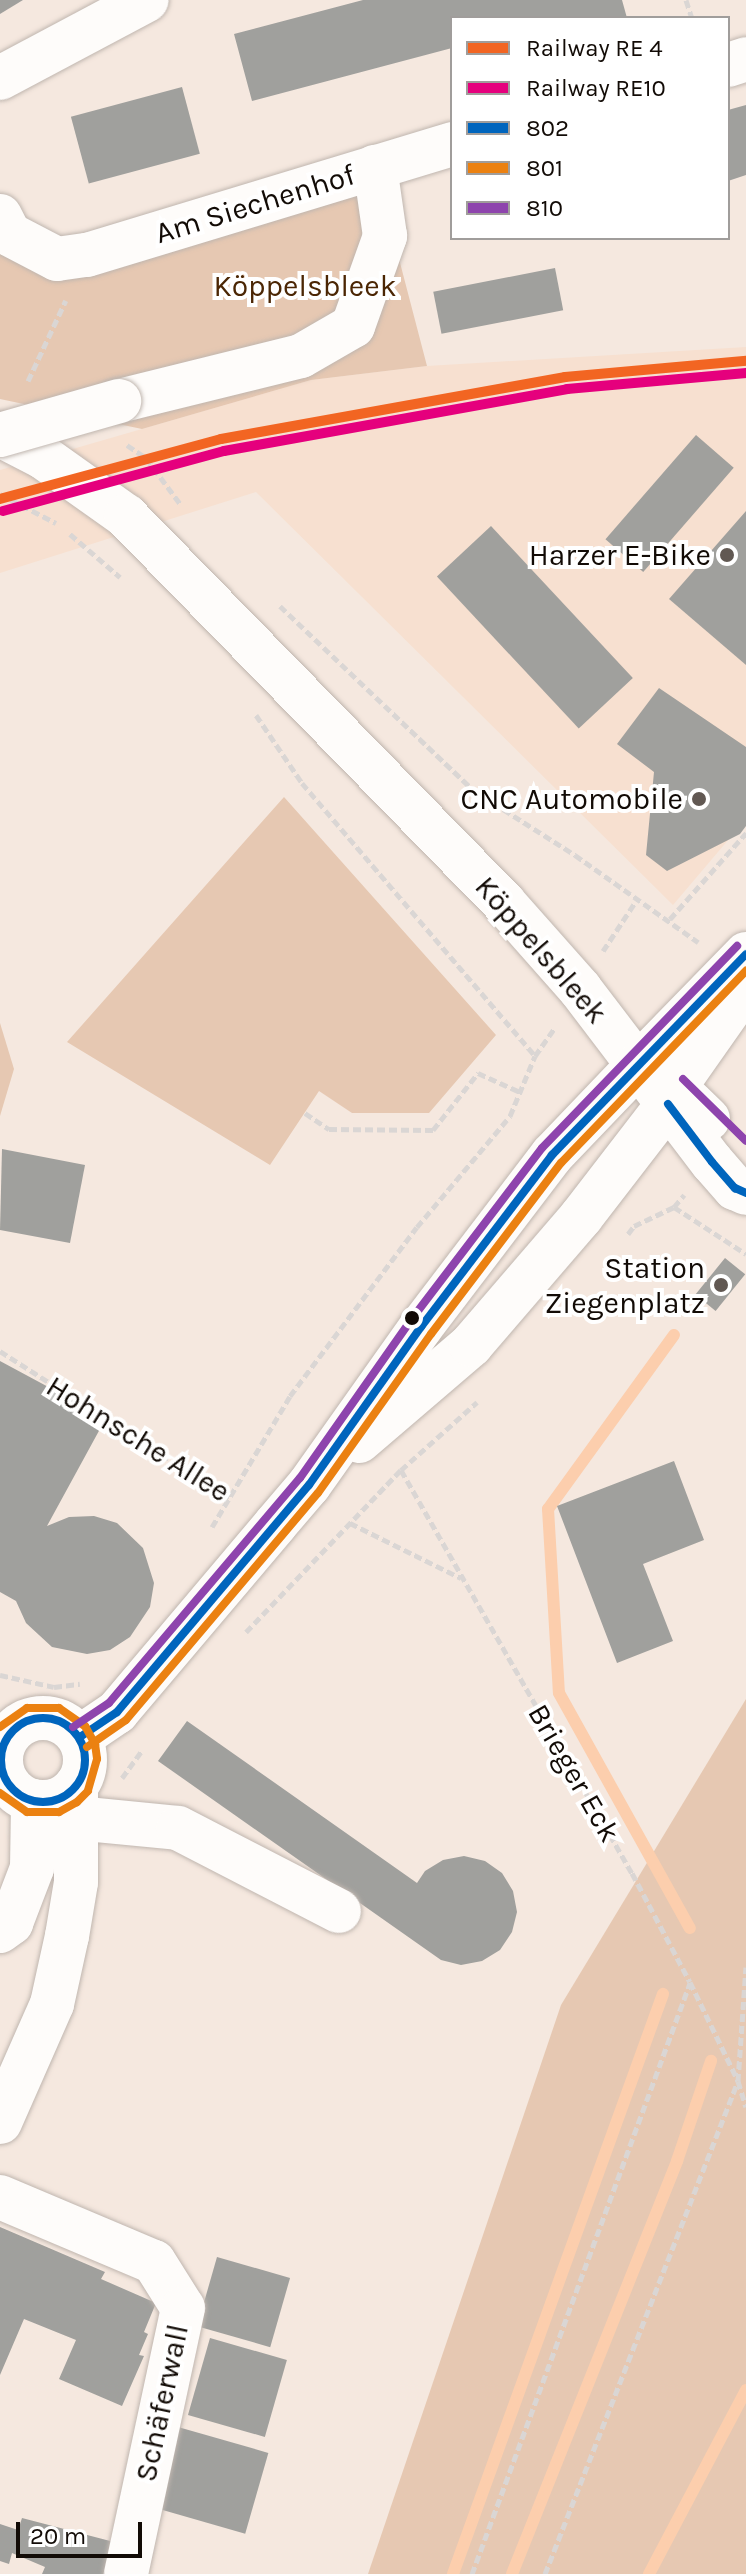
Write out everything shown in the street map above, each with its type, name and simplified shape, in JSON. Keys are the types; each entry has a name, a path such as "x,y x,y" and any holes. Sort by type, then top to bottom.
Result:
{"street":[{"path":"0,78 147,0"},
{"name":"Am Siechenhof","path":"72,257 450,145"},
{"name":"Köppelsbleek","path":"0,435 120,421 301,356 353,326 385,236 375,167"},
{"path":"0,216 9,234 72,257"},
{"name":"Köppelsbleek","path":"0,435 43,457 126,516 441,838 512,890 591,969 672,1095"},
{"path":"80,1737 117,1712 309,1485 421,1327 552,1155 746,954"},
{"path":"309,1485 471,1345 599,1195 746,986"},
{"path":"672,1095 746,1158"},
{"path":"672,1095 712,1162 735,1188 746,1193"},
{"path":"0,2122 52,2004 76,1882 86,1808 80,1737 69,1725 47,1717 23,1723 4,1733 1,1776 13,1792 33,1801 57,1800 86,1808 178,1828 339,1911"},
{"path":"0,1931 11,1923 32,1868 33,1801"},
{"name":"Schäferwall","path":"0,2197 154,2262 183,2308 126,2574"}],"path":[{"path":"22,394 72,257"},
{"path":"120,421 188,515"},
{"path":"0,494 62,526 131,587"},
{"path":"277,604 473,790 670,919 746,833"},
{"path":"206,1536 232,1499 290,1396 417,1227 510,1116 535,1056 302,783 250,707"},
{"path":"305,1113 329,1129 433,1130 478,1073 522,1093"},
{"path":"621,1243 634,1226 674,1207 746,1254"},
{"name":"Hohnsche Allee","path":"0,1351 275,1525"},
{"path":"244,1634 401,1470 481,1398"},
{"name":"Brieger Eck","path":"401,1470 632,1873 738,2081"},
{"path":"350,1523 462,1578"},
{"path":"0,1675 54,1687 92,1682"},
{"path":"86,1808 119,1782 143,1749"},
{"path":"545,2574 738,2081 746,1967"},
{"path":"472,2574 690,1982"},
{"path":"738,2081 746,2107"}],"shaded area":[{"path":"746,347 746,819 673,905 256,492 0,573 0,470 311,380 427,366"}],"green space":[{"name":"Köppelsbleek","path":"375,167 427,366 311,380 142,429 0,399 0,217 57,259"},
{"path":"284,797 496,1035 429,1113 352,1113 319,1091 270,1165 67,1042"},
{"path":"0,1023 14,1069 0,1116"},
{"path":"746,1699 746,2574 368,2574 561,2005"}],"building":[{"path":"0,0 23,0 0,14"},
{"path":"363,0 622,0 626,16 450,16 450,49 252,101 234,34"},
{"path":"182,87 200,154 89,183 71,117"},
{"path":"746,105 746,175 730,180 730,109"},
{"path":"555,268 563,310 441,334 433,292"},
{"path":"696,435 734,468 643,572 605,539"},
{"name":"Harzer E-Bike","path":"746,511 746,665 669,599"},
{"path":"491,526 633,678 579,729 437,576"},
{"name":"CNC Automobile","path":"659,688 746,747 746,826 740,834 667,871 646,855 654,772 617,744"},
{"path":"2,1149 85,1165 70,1243 0,1230"},
{"name":"Station Ziegenplatz","path":"725,1258 745,1274 716,1311 695,1295"},
{"path":"0,1361 106,1418 47,1526 69,1517 94,1516 117,1523 143,1548 154,1583 150,1607 130,1637 110,1650 87,1654 52,1647 26,1623 16,1601 0,1592"},
{"path":"674,1461 704,1540 643,1564 673,1641 617,1663 557,1506"},
{"path":"187,1721 417,1883 425,1871 443,1860 464,1856 485,1861 502,1873 513,1891 517,1912 512,1932 500,1950 482,1961 461,1965 441,1960 158,1761"},
{"path":"0,2227 105,2272 101,2279 156,2303 144,2332 148,2334 139,2355 144,2356 122,2406 59,2379 76,2340 24,2319 0,2375"},
{"path":"217,2257 290,2278 270,2347 197,2326"},
{"path":"210,2338 287,2360 265,2437 188,2415"},
{"path":"178,2427 268,2453 245,2534 155,2508"},
{"path":"22,2518 114,2542 106,2574 42,2574 45,2567 12,2553 9,2564 0,2561 0,2524 18,2530"}],"waterway":[{"path":"674,1335 548,1509 559,1693 690,1928"},
{"path":"453,2574 663,1994"},
{"path":"512,2574 677,2161 711,2061"},
{"path":"649,2574 746,2390"}],"transit line":[{"path":"0,499 221,439 565,377 746,361"},
{"name":"810","path":"73,1727 109,1703 300,1478 411,1320 542,1148 737,946"},
{"name":"802","path":"80,1737 117,1712 309,1485 421,1327 552,1155 746,954"},
{"name":"801","path":"87,1747 126,1720 318,1493 431,1334 561,1163 746,971"},
{"name":"810","path":"683,1079 746,1141"},
{"name":"802","path":"668,1104 712,1162 735,1188 746,1193"},
{"name":"801","path":"0,1727 27,1708 59,1708 85,1726 95,1744 97,1759 88,1791 77,1802 59,1812 27,1812 0,1793"},
{"name":"802","path":"43,1718 59,1721 73,1730 82,1744 85,1760 82,1776 73,1790 59,1799 43,1802 27,1799 13,1790 4,1776 1,1760 4,1744 13,1730 27,1721 43,1718"}],"rail line":[{"name":"RE10","path":"3,511 224,451 567,389 746,373"}],"place":[{"name":"Harzer E-Bike","path":"727,555"},
{"name":"CNC Automobile","path":"699,799"},
{"name":"Station Ziegenplatz","path":"721,1285"}]}
